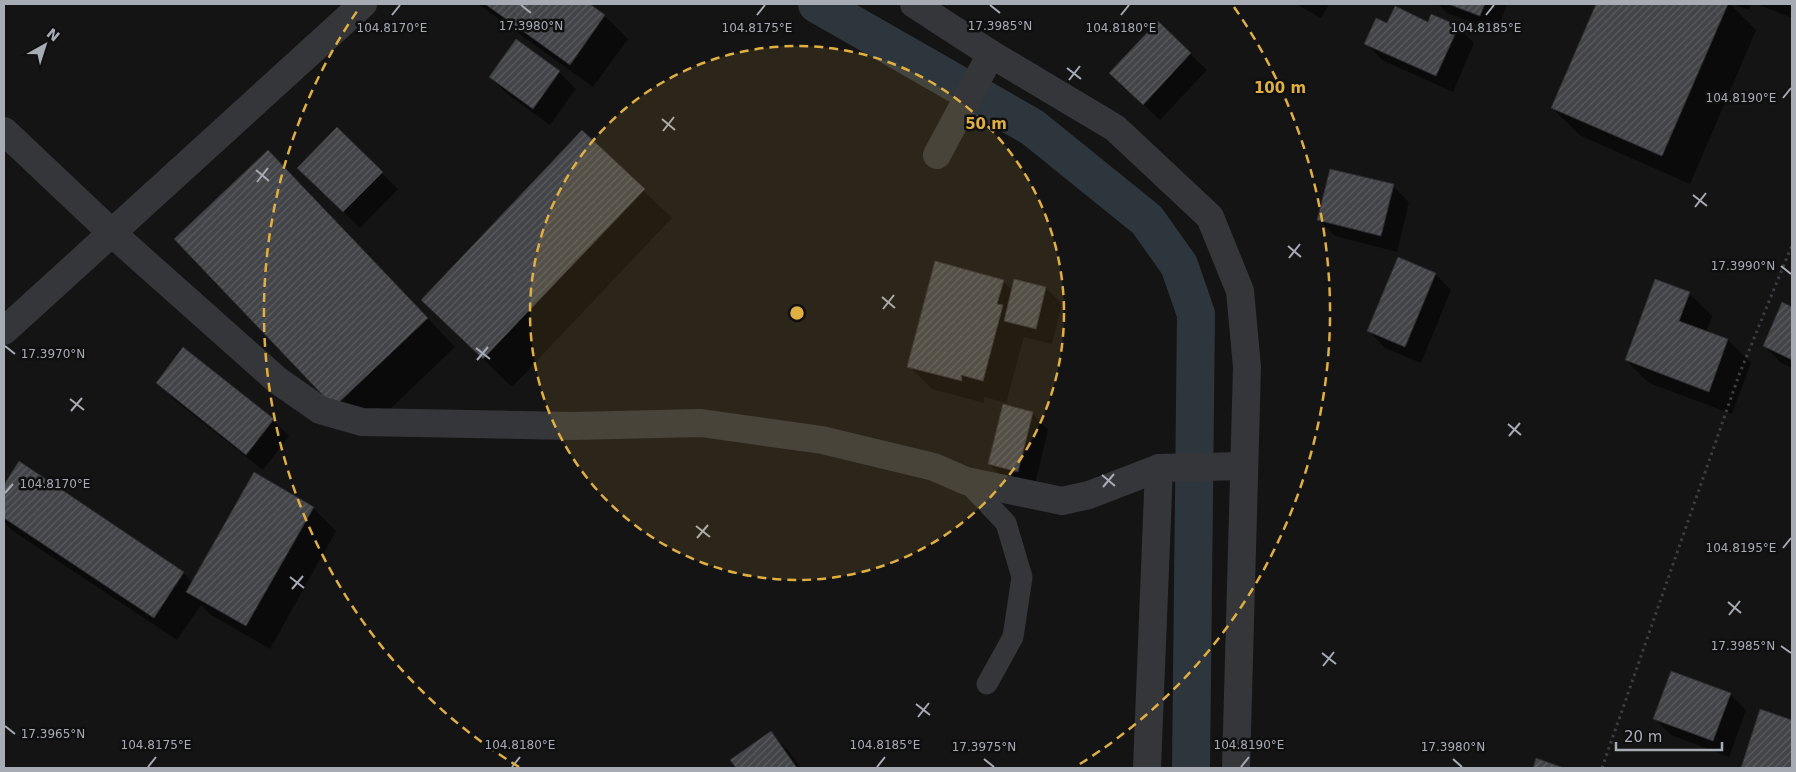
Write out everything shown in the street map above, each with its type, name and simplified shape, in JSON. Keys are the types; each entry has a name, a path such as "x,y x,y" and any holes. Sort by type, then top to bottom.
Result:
{"street":[{"path":"4,331 113,234 363,4"},
{"path":"914,4 991,54 1115,128 1210,216 1240,292 1247,367 1236,768"},
{"path":"937,155 991,54"},
{"path":"4,131 113,234 277,380 320,410 362,422 572,426 701,423 822,440 934,467 966,481 1062,501 1089,495 1159,468 1244,466"},
{"path":"1147,768 1159,468"}],"lane":[{"path":"966,481 1006,523 1022,577 1013,637 987,684"}],"path":[{"path":"1602,768 1739,375 1792,244"}],"building":[{"path":"485,4 590,4 605,15 570,65"},
{"path":"1448,4 1485,4 1480,16"},
{"path":"1596,4 1728,4 1662,156 1551,108"},
{"path":"1395,6 1428,22 1431,14 1459,26 1436,76 1364,44 1376,18 1387,23"},
{"path":"1158,21 1191,53 1143,105 1109,73"},
{"path":"516,39 560,71 533,109 489,77"},
{"path":"337,127 383,172 343,212 297,168"},
{"path":"582,130 645,189 483,359 421,300"},
{"path":"268,150 428,318 334,407 174,239"},
{"path":"1330,169 1394,184 1381,236 1317,220"},
{"path":"1398,257 1436,273 1405,347 1367,331"},
{"path":"935,261 1004,280 997,304 1003,305 983,381 961,375 962,381 907,367"},
{"path":"1014,279 1046,287 1036,329 1004,321"},
{"path":"1655,279 1690,292 1679,321 1728,339 1709,392 1625,360"},
{"path":"1782,302 1792,307 1792,360 1763,346"},
{"path":"183,347 274,419 246,455 156,383"},
{"path":"1003,404 1033,412 1018,472 988,464"},
{"path":"19,461 184,572 154,618 4,518 4,485"},
{"path":"254,472 314,507 246,626 186,592"},
{"path":"1671,671 1731,693 1713,741 1653,719"},
{"path":"1760,709 1792,720 1792,768 1741,768"},
{"path":"771,731 797,768 736,768 730,760"},
{"path":"1536,758 1564,768 1533,768"}],"waterway":[{"path":"817,4 1032,127 1147,220 1179,265 1196,314 1191,768"}]}
